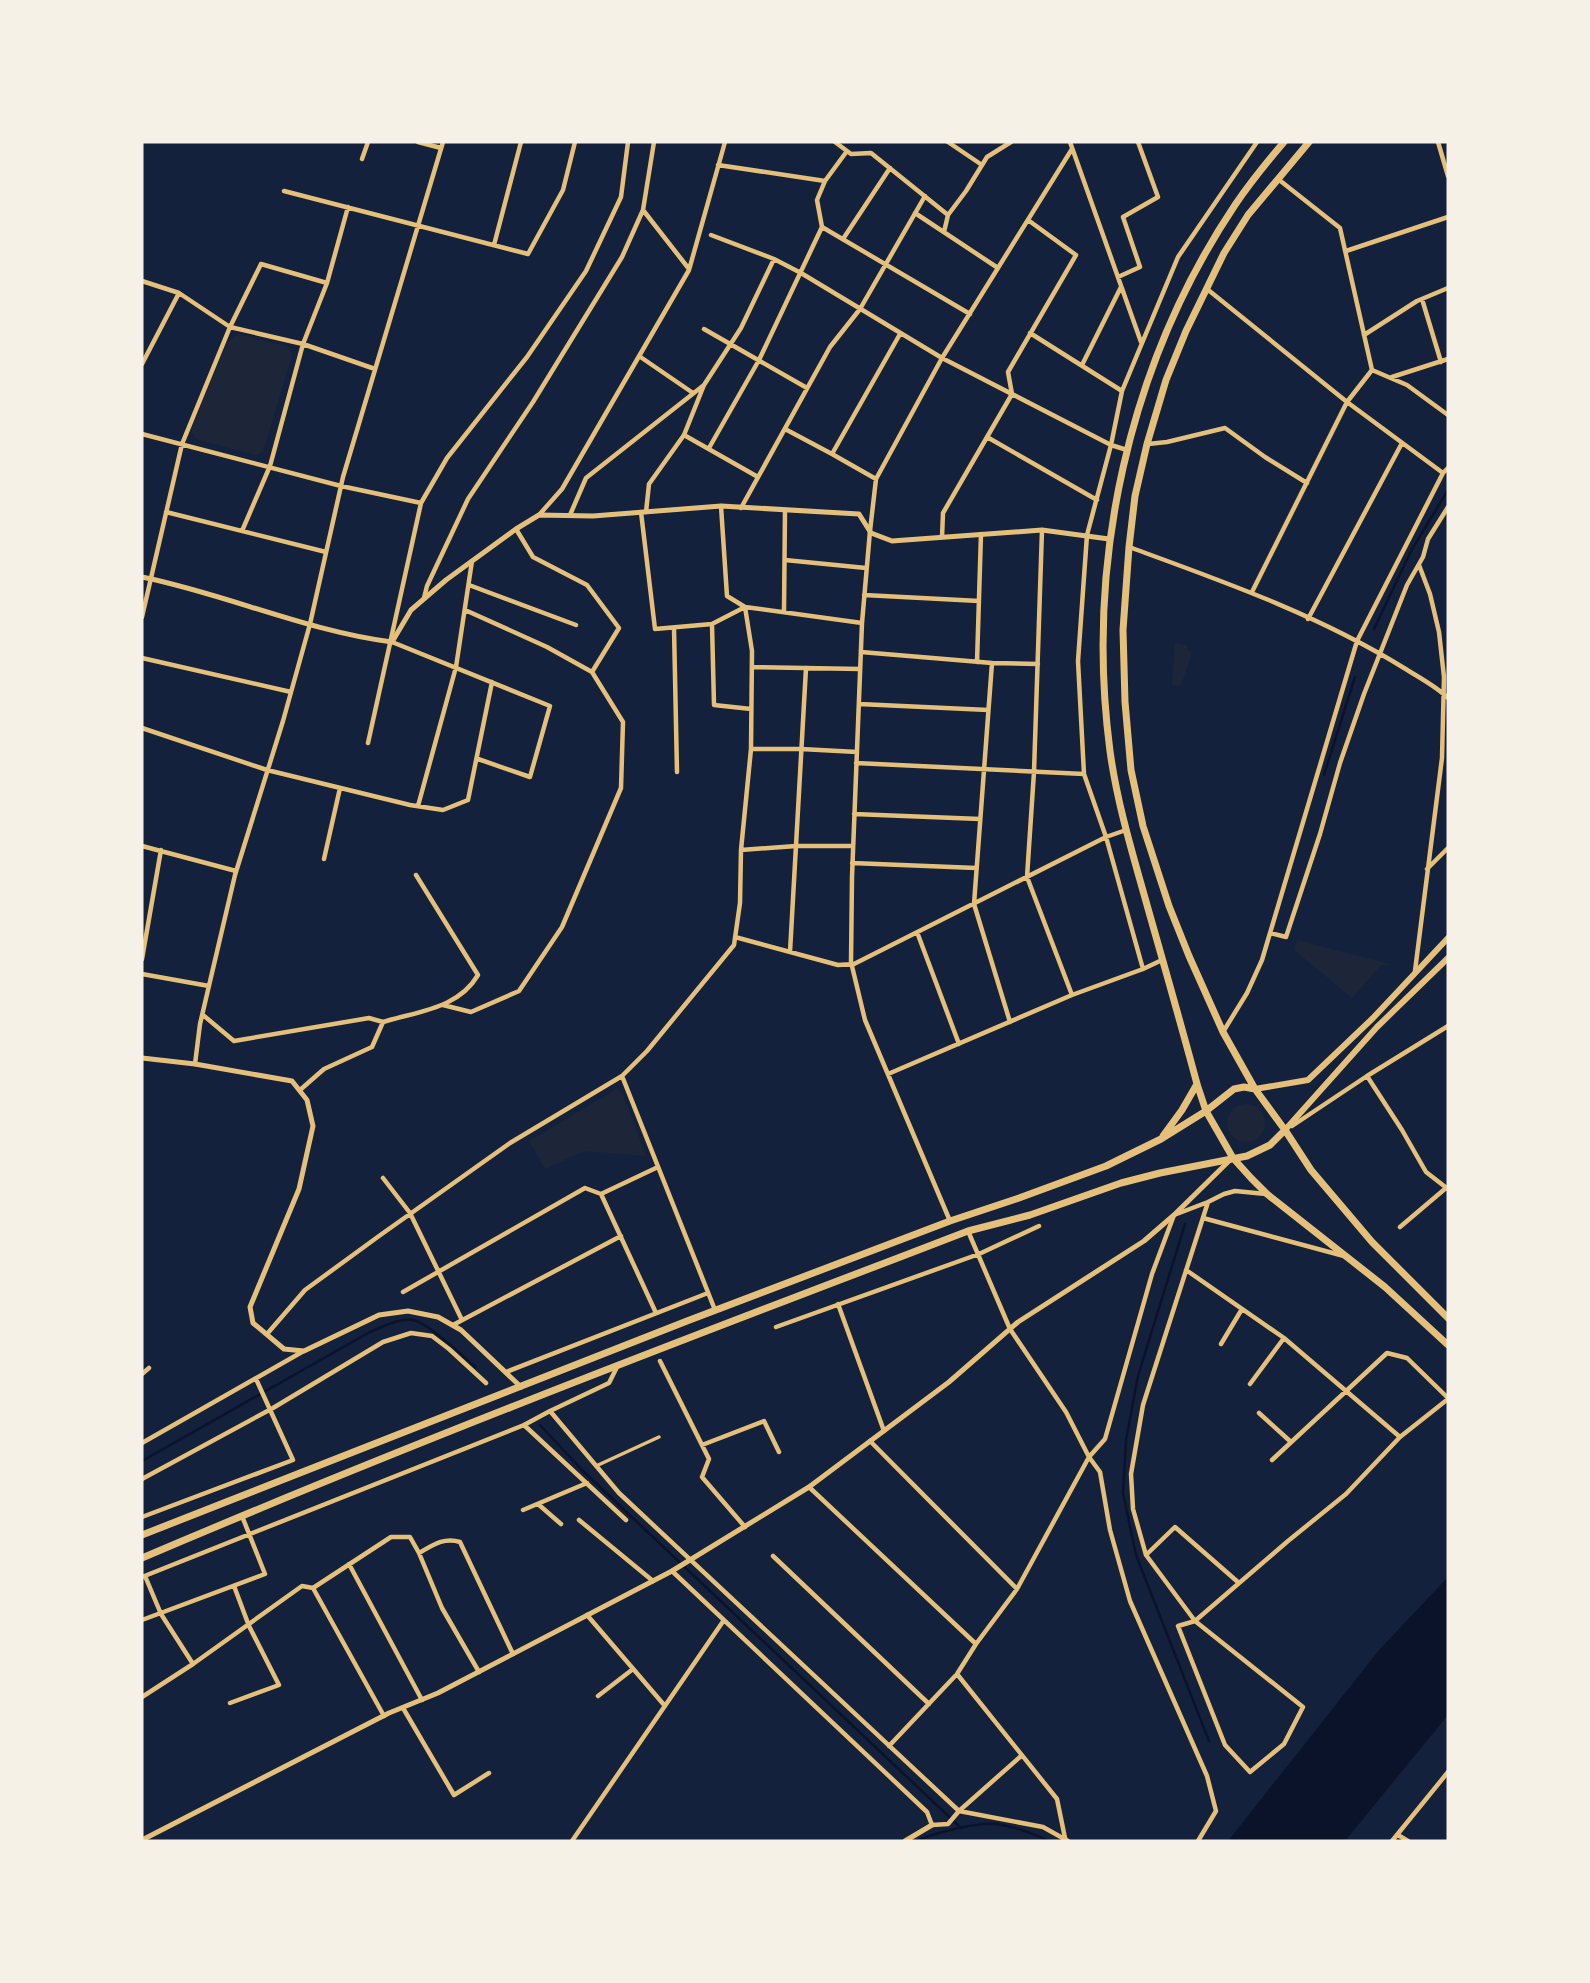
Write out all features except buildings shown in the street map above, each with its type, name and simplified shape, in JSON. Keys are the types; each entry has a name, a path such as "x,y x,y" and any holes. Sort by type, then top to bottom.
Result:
{"highway":[{"path":"1284,142 1236,203 1208,247 1153,364 1127,450 1109,539 1103,625 1110,752 1126,830 1206,1111 1233,1158 1267,1194 1385,1287 1448,1345"},
{"path":"1309,142 1242,224 1224,253 1186,331 1166,380 1147,444 1135,496 1123,630 1131,771 1143,826 1169,906 1223,1032 1255,1089 1311,1170 1372,1242 1448,1318"},
{"path":"1161,1139 1197,1084"},
{"path":"142,1535 715,1310 1105,1166 1161,1139 1234,1090 1244,1087 1255,1089"},
{"path":"142,1558 503,1411 968,1231 1030,1215 1121,1182 1247,1156 1270,1145 1285,1130"}],"main road":[{"path":"1255,1089 1308,1080 1373,1018 1448,938"},
{"path":"1285,1130 1377,1027 1448,958"}],"street":[{"path":"362,159 368,142"},
{"path":"195,1064 209,986 236,871 310,624 341,486 442,145 418,142"},
{"path":"494,245 521,142"},
{"path":"285,191 528,254 563,190 575,142"},
{"path":"368,743 421,503 447,458 527,357 586,271 621,197 628,142"},
{"path":"424,599 427,586 468,499 533,402 622,257 643,210 654,142"},
{"path":"392,642 411,610 446,580 539,515 562,489 689,270 725,142"},
{"path":"835,142 850,154 872,153 948,215"},
{"path":"948,142 982,165"},
{"path":"944,232 948,215 987,158 1011,142"},
{"path":"1070,142 1142,343"},
{"path":"1118,277 1140,267 1124,217 1158,197 1138,143 1147,142"},
{"path":"1143,970 1106,837 1084,774 1078,661 1087,536 1122,391 1178,257 1257,142"},
{"path":"1438,142 1448,176"},
{"path":"950,1221 865,1020 851,964 852,863 862,623 870,531 876,479 942,358 1072,149"},
{"path":"709,448 758,360 801,273 822,227 817,201 825,181 847,151"},
{"path":"718,165 825,181"},
{"path":"843,239 890,168"},
{"path":"1278,179 1340,228 1372,370"},
{"path":"741,508 830,346 860,309 925,196"},
{"path":"242,531 270,466 303,344 327,283 348,207"},
{"path":"643,210 689,270"},
{"path":"915,213 998,268"},
{"path":"1346,251 1448,217"},
{"path":"942,537 943,513 1012,394 1008,372 1076,256 1028,220"},
{"path":"822,227 970,314"},
{"path":"710,235 774,259 942,358 1111,445 1127,450"},
{"path":"745,607 712,624 655,629 643,512 649,484 684,435 704,385 741,328 774,259"},
{"path":"142,617 182,444 230,327 261,264 327,283"},
{"path":"142,281 178,293 230,327 303,344 375,369"},
{"path":"1082,365 1122,286"},
{"path":"1364,335 1422,299 1448,288"},
{"path":"1207,289 1347,402 1443,474"},
{"path":"142,364 178,293"},
{"path":"1422,299 1441,362"},
{"path":"704,329 807,388"},
{"path":"1030,332 1122,391"},
{"path":"832,454 900,334"},
{"path":"639,356 693,393"},
{"path":"1391,378 1448,359"},
{"path":"1252,592 1347,402 1372,370"},
{"path":"1372,370 1407,385 1448,415"},
{"path":"570,515 586,478 704,385"},
{"path":"1147,444 1225,428 1307,483"},
{"path":"785,429 876,479"},
{"path":"142,434 341,486 421,503"},
{"path":"684,435 758,477"},
{"path":"987,437 1097,500"},
{"path":"1308,619 1402,443"},
{"path":"1223,1032 1247,993 1262,960 1357,642 1448,468"},
{"path":"539,515 593,516 721,506 859,514 870,531 892,541 1042,530 1109,539"},
{"path":"721,506 727,596 745,607 862,623"},
{"path":"1270,933 1286,937 1340,763 1380,653 1428,539 1448,507"},
{"path":"784,611 785,510"},
{"path":"166,512 326,552"},
{"path":"516,529 533,557 587,585 619,628 592,672"},
{"path":"1042,530 1034,772 1027,877 1072,995"},
{"path":"977,662 981,534"},
{"path":"1129,547 1252,592 1380,653 1448,698"},
{"path":"785,560 866,568"},
{"path":"418,806 456,667 472,561"},
{"path":"1415,971 1442,758 1444,677 1439,632 1419,564"},
{"path":"142,577 310,624 392,642 550,706 530,777 478,759"},
{"path":"469,585 576,625"},
{"path":"864,595 979,601"},
{"path":"267,1334 305,1290 410,1213 510,1143 622,1076 647,1051 734,945 740,903 741,850 751,749 752,651 745,607"},
{"path":"443,1005 471,1012 519,991 562,926 621,788 623,722 592,672 537,642 465,610"},
{"path":"712,624 714,705 751,709"},
{"path":"674,628 677,772"},
{"path":"861,652 977,662 1038,664"},
{"path":"142,658 291,692"},
{"path":"992,663 974,904 1010,1022"},
{"path":"752,667 860,669"},
{"path":"790,952 806,668"},
{"path":"142,728 267,770 443,810 468,800 492,682"},
{"path":"859,704 988,710"},
{"path":"1442,734 1448,729"},
{"path":"751,749 857,752"},
{"path":"856,763 1084,774"},
{"path":"324,859 340,788"},
{"path":"854,814 980,819"},
{"path":"735,937 838,965 851,964 1106,837 1126,830"},
{"path":"142,846 236,871"},
{"path":"741,850 853,846"},
{"path":"1427,869 1448,848"},
{"path":"142,959 161,850"},
{"path":"852,863 976,868"},
{"path":"203,1015 234,1041 369,1018 383,1023 443,1005 461,996 478,975 416,875"},
{"path":"917,932 959,1044"},
{"path":"888,1074 1072,995 1143,970 1163,960"},
{"path":"142,974 209,986"},
{"path":"300,1090 324,1069 372,1047 383,1023"},
{"path":"1285,1130 1448,1026"},
{"path":"142,1058 195,1064 292,1081 307,1100 313,1125 299,1189 250,1307 253,1323 284,1349 304,1351"},
{"path":"622,1076 715,1310"},
{"path":"1367,1076 1426,1172 1445,1187"},
{"path":"142,1840 384,1716 479,1672 672,1571 809,1487 949,1382 1018,1322 1144,1241 1233,1158"},
{"path":"601,1194 658,1167"},
{"path":"383,1178 410,1213 462,1320"},
{"path":"1400,1227 1445,1187 1448,1181"},
{"path":"403,1292 585,1188 601,1194 656,1313"},
{"path":"889,1746 957,1674 975,1644 1017,1589 1089,1457 1105,1438 1152,1274 1174,1215 1235,1191 1267,1194"},
{"path":"1208,1202 1143,1405 1130,1474 1133,1509 1146,1555 1195,1620 1303,1707 1284,1744 1250,1772 1225,1745 1178,1626 1195,1620 1346,1494 1400,1437 1448,1399 1407,1358 1387,1353 1272,1460"},
{"path":"1203,1218 1347,1257"},
{"path":"776,1326 979,1254 1039,1226"},
{"path":"968,1231 1010,1329 1066,1412 1089,1457 1100,1472 1110,1530 1130,1601 1207,1776 1216,1811 1198,1841"},
{"path":"453,1325 621,1236"},
{"path":"1186,1270 1284,1338 1400,1437"},
{"path":"506,1373 708,1293"},
{"path":"838,1304 884,1431"},
{"path":"1221,1344 1242,1309"},
{"path":"142,1443 304,1351 379,1315 408,1311 438,1317 461,1331 522,1387"},
{"path":"142,1479 271,1409 383,1342 411,1333 432,1336 486,1383"},
{"path":"1250,1384 1284,1338"},
{"path":"660,1361 709,1459 702,1477 745,1527"},
{"path":"193,1664 161,1614 143,1577 524,1425 609,1383 618,1366"},
{"path":"142,1374 149,1368"},
{"path":"142,1517 293,1460 256,1379"},
{"path":"550,1411 619,1493 959,1811 1043,1828 1066,1840"},
{"path":"1259,1413 1291,1443"},
{"path":"702,1445 764,1421 779,1452"},
{"path":"524,1425 626,1520"},
{"path":"596,1466 659,1437"},
{"path":"870,1441 1017,1589"},
{"path":"523,1510 587,1483"},
{"path":"809,1487 975,1644"},
{"path":"538,1504 561,1524"},
{"path":"142,1620 265,1574 241,1516"},
{"path":"579,1520 653,1581"},
{"path":"1146,1555 1175,1527 1239,1583"},
{"path":"142,1697 249,1626 302,1586 313,1588 391,1537 410,1537 442,1608 479,1672"},
{"path":"419,1553 440,1541 450,1539 460,1542 513,1654"},
{"path":"773,1556 929,1704"},
{"path":"349,1564 422,1700"},
{"path":"672,1571 927,1812 932,1825"},
{"path":"230,1703 279,1685 249,1626 234,1586"},
{"path":"313,1588 384,1716"},
{"path":"587,1615 665,1706"},
{"path":"572,1841 724,1620"},
{"path":"598,1696 633,1669"},
{"path":"957,1674 1057,1799 1066,1840"},
{"path":"403,1708 454,1795 489,1773"},
{"path":"905,1841 932,1825 948,1824 1021,1756"},
{"path":"1392,1841 1448,1772"},
{"path":"1398,1835 1408,1841"}],"shaded area":[{"path":"238,334 289,347 292,355 263,452 255,455 196,439 191,430 227,343"},
{"path":"1175,643 1187,645 1192,653 1181,686 1172,685"},
{"path":"1297,940 1393,965 1381,965 1352,998 1294,950"},
{"path":"617,1089 623,1095 646,1156 584,1151 545,1169 529,1141"},
{"path":"1246,1104 1260,1109 1265,1123 1260,1137 1246,1142 1232,1137 1227,1123 1232,1109"},
{"path":"1448,1577 1448,1715 1345,1841 1228,1841 1379,1650"}],"waterway":[{"path":"1374,629 1411,551 1448,490"},
{"path":"1324,775 1355,677"},
{"path":"1185,1224 1138,1376 1126,1440 1123,1493 1136,1555 1209,1741"},
{"path":"142,1461 370,1332 396,1322 419,1322 445,1340 475,1367"},
{"path":"540,1425 582,1470 961,1828"},
{"path":"916,1841 956,1829 988,1824 1016,1828 1048,1841"}]}
